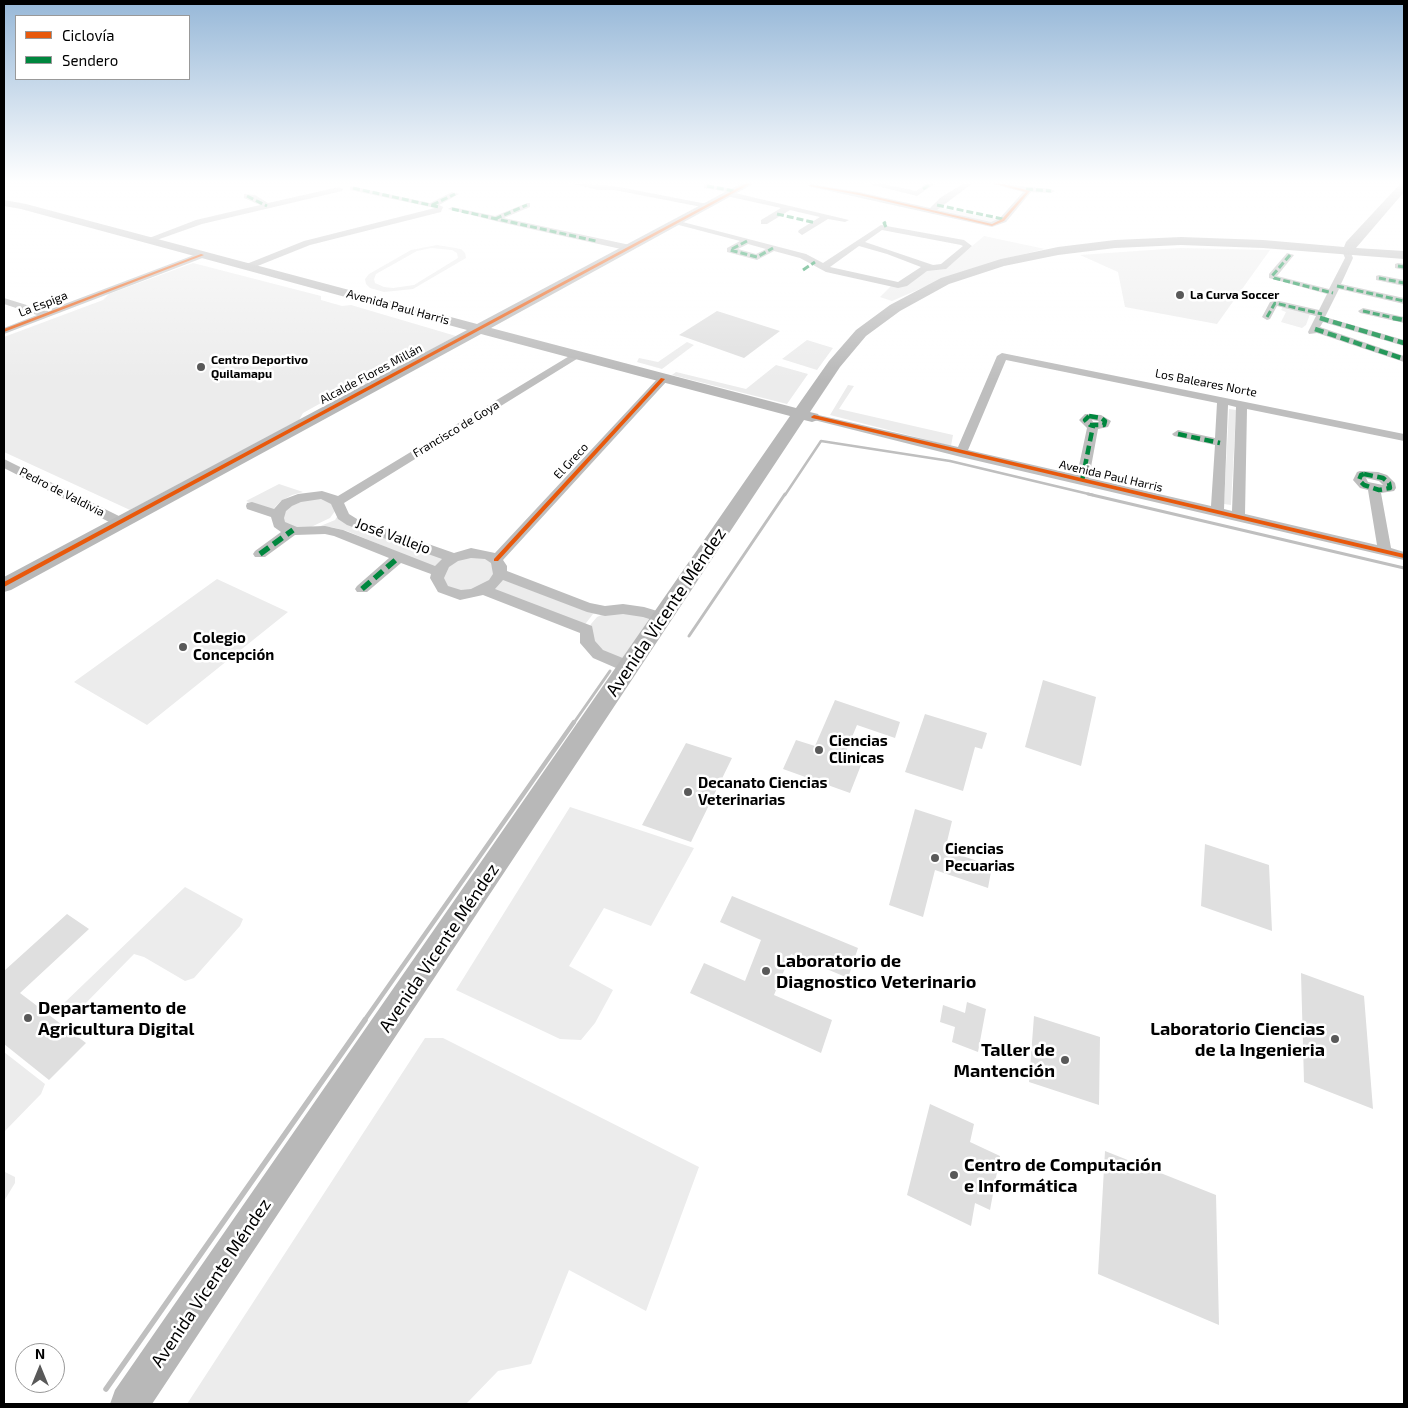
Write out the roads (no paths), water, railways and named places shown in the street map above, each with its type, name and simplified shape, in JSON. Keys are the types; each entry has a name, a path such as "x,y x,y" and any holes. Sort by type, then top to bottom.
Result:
{"main road":[{"name":"Avenida Paul Harris","path":"179,249 665,379 804,419"},
{"name":"Alcalde Flores Millán","path":"4,585 629,249"},
{"name":"Avenida Vicente Méndez","path":"804,419 842,353 872,324 920,293 959,276 986,267 1077,249"},
{"name":"Avenida Vicente Méndez","path":"130,1404 748,491 848,363 892,321 931,297 960,283 1035,259 1102,249"},
{"name":"Avenida Vicente Méndez","path":"1337,249 1348,249"},
{"name":"Avenida Vicente Méndez","path":"1343,249 1403,261"}],"street":[{"path":"247,267 295,249"},
{"path":"732,249 730,250 755,260 772,249"},
{"path":"776,249 803,256 835,272 898,285 904,284 925,268 943,267 965,249"},
{"path":"824,267 851,249"},
{"path":"877,249 930,267"},
{"path":"1348,249 1349,258 1314,330 1404,359"},
{"name":"La Espiga","path":"4,331 202,255"},
{"path":"1290,255 1272,276 1274,278 1404,301"},
{"path":"803,270 815,262"},
{"path":"1379,278 1404,283"},
{"path":"4,301 47,315"},
{"path":"1267,317 1272,304 1276,303 1404,343"},
{"path":"1363,311 1404,320"},
{"name":"Francisco de Goya","path":"336,503 573,355"},
{"name":"Los Baleares Norte","path":"961,453 1002,356 1404,437"},
{"name":"El Greco","path":"492,557 665,379"},
{"path":"1216,512 1223,400"},
{"path":"1238,517 1242,404"},
{"name":"Avenida Paul Harris","path":"804,419 877,442 936,447 1404,556"},
{"path":"1082,480 1093,426"},
{"path":"1178,434 1220,443"},
{"name":"Pedro de Valdivia","path":"4,463 120,522"},
{"path":"1374,489 1386,552"},
{"path":"293,530 286,529 279,524 278,516 280,510 287,503 298,498 322,495 336,503"},
{"name":"José Vallejo","path":"310,530 330,521 336,515 336,503"},
{"name":"José Vallejo","path":"336,503 344,516 352,522 453,558"},
{"path":"252,506 278,516"},
{"path":"260,554 293,530"},
{"name":"José Vallejo","path":"293,530 338,533 438,572"},
{"name":"José Vallejo","path":"483,590 460,595 450,592 439,584 438,572 444,564 453,558 471,553 492,557"},
{"name":"José Vallejo","path":"362,589 399,557"},
{"path":"483,590 494,583 500,574 500,566 492,557"},
{"path":"500,574 587,608 605,611 623,609 644,612 662,618"},
{"path":"483,590 587,630"},
{"path":"605,611 588,622 588,643 598,654 611,661 629,666"}],"waterway":[{"path":"785,495 821,441 950,461 1093,495"},
{"path":"689,636 785,494"},
{"path":"1088,494 1404,568"},
{"path":"573,724 610,671"},
{"path":"364,1021 574,722"},
{"path":"106,1389 365,1020"}],"place":[{"name":"La Curva Soccer","path":"1180,295"},
{"name":"Centro Deportivo Quilamapu","path":"201,367"},
{"name":"Colegio Concepción","path":"183,647"},
{"name":"Ciencias Clinicas","path":"819,750"},
{"name":"Decanato Ciencias Veterinarias","path":"688,792"},
{"name":"Ciencias Pecuarias","path":"935,858"},
{"name":"Laboratorio de Diagnostico Veterinario","path":"766,971"},
{"name":"Departamento de Agricultura Digital","path":"28,1018"},
{"name":"Laboratorio Ciencias de la Ingenieria","path":"1335,1039"},
{"name":"Taller de Mantención","path":"1065,1060"},
{"name":"Centro de Computación e Informática","path":"954,1175"}]}
